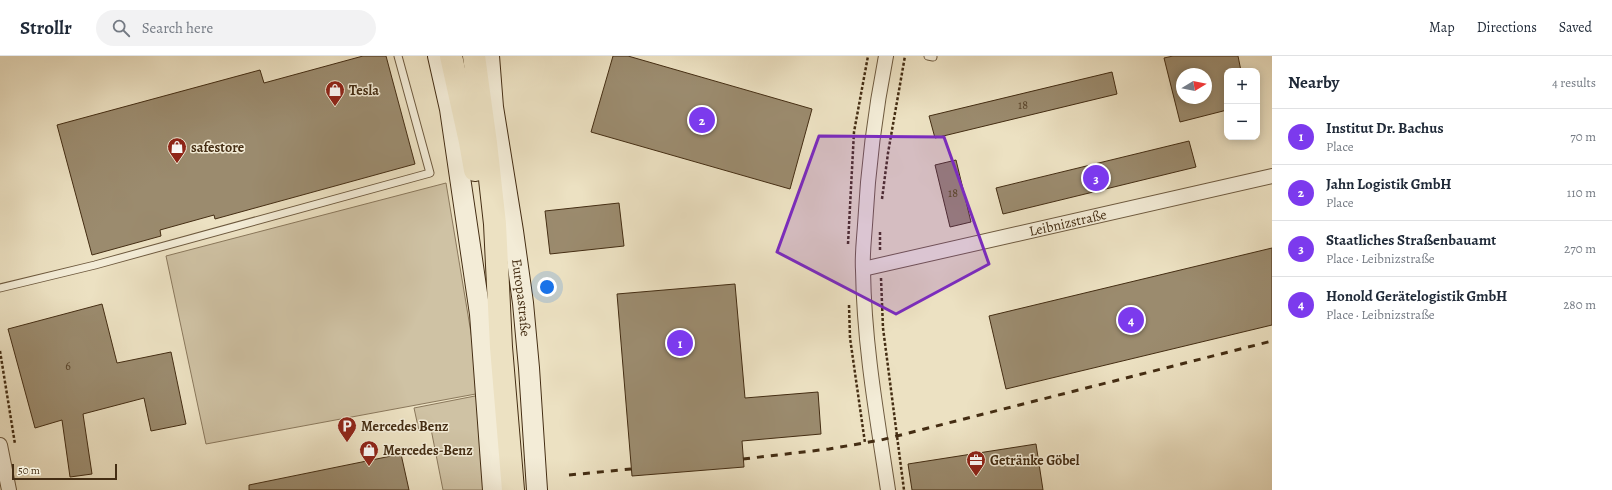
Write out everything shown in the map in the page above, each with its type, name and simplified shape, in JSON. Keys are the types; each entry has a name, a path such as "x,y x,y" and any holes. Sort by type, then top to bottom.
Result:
{"highway":[{"path":"444,56 450,109"},
{"name":"Europastraße","path":"451,56 470,142 501,347"},
{"name":"Europastraße","path":"474,56 495,224 501,347 512,490"},
{"path":"481,56 492,107"}],"street":[{"path":"438,56 450,109 480,314 493,490"},
{"name":"Europastraße","path":"489,56 492,107 513,231 523,303 537,490"},
{"path":"886,56 872,142 862,268 874,397 888,490"},
{"name":"Leibnizstraße","path":"862,268 1272,176"},
{"path":"0,445 2,467 9,490"}],"lane":[{"path":"0,288 95,265 430,173 398,56"}],"path":[{"path":"0,351 16,451"}],"highlighted area":[{"path":"819,136 944,137 989,264 896,314 777,252"}],"shaded area":[{"path":"446,183 481,393 206,444 166,256"},
{"path":"480,395 486,490 443,490 431,429 419,431 414,408"}],"building":[{"name":"safestore","path":"363,56 386,56 415,164 215,219 214,215 160,230 161,236 92,255 57,125 260,70 264,83"},
{"path":"613,56 628,56 812,109 790,189 591,132"},
{"path":"1173,56 1238,56 1240,68 1224,68 1224,111 1180,122 1164,58"},
{"path":"1112,72 1117,94 935,138 929,116"},
{"path":"1189,141 1196,167 1003,214 996,188"},
{"path":"956,160 971,222 950,227 935,165"},
{"path":"619,203 624,246 550,254 545,211"},
{"path":"1272,248 1272,325 1006,389 989,316"},
{"path":"735,284 745,398 818,392 821,434 742,441 744,467 632,476 617,294"},
{"path":"102,304 117,363 171,352 186,424 151,431 144,398 83,414 92,474 70,477 62,420 35,428 8,329"},
{"name":"Getränke Göbel","path":"1036,444 1043,490 912,490 908,464"},
{"name":"Mercedes-Benz","path":"401,454 409,490 249,490 249,485"}],"railway":[{"path":"743,459 829,449 881,440 1272,341"},
{"path":"569,475 631,469"}],"place":[{"name":"Tesla","path":"335,107"},
{"name":"Jahn Logistik GmbH","path":"702,120"},
{"name":"safestore","path":"177,164"},
{"name":"Staatliches Straßenbauamt","path":"1096,178"},
{"name":"Honold Gerätelogistik GmbH","path":"1131,320"},
{"name":"Institut Dr. Bachus","path":"680,343"},
{"name":"Mercedes Benz","path":"347,443"},
{"name":"Mercedes-Benz","path":"369,467"},
{"name":"Getränke Göbel","path":"976,477"}]}
